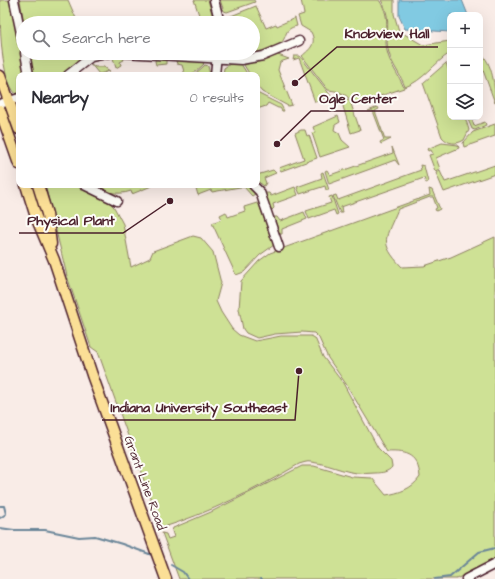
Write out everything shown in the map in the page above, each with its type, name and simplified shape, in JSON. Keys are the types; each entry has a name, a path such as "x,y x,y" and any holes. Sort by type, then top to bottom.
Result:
{"main road":[{"path":"0,76 16,121"},
{"path":"0,110 16,155"},
{"name":"Grant Line Road","path":"27,188 36,217 54,260 97,389 166,579"},
{"name":"Grant Line Road","path":"39,188 47,214 54,260"}],"street":[{"path":"14,0 17,16"},
{"path":"214,0 218,16"},
{"path":"260,57 271,54 299,41"},
{"path":"26,60 28,72"},
{"path":"72,72 87,60"},
{"path":"215,72 216,60"},
{"path":"90,188 117,201"},
{"path":"256,188 260,192 279,247"},
{"path":"466,579 495,564"}],"green space":[{"path":"0,0 11,0 16,25 16,60 23,60 25,72 16,72 16,94 7,76 1,36"},
{"path":"20,0 68,0 75,16 23,16"},
{"path":"194,0 208,0 213,16 199,16"},
{"path":"220,0 254,0 255,2 227,12 224,11"},
{"path":"301,0 379,0 386,14 387,20 386,44 388,56 404,88 353,105 349,98 343,94 328,90 302,56 312,46 313,36 311,32 301,26 298,16 304,14"},
{"path":"381,0 394,0 394,14 399,31 423,45 447,41 447,55 417,81 405,87 392,62 387,46 388,21 385,8"},
{"path":"256,6 266,28 276,24 277,26 295,18 297,26 288,31 281,43 260,52 260,16 231,16"},
{"path":"278,55 289,59 280,62 278,70 292,105 288,106 262,92 260,90 260,72 248,72 244,65"},
{"path":"294,56 300,56 331,96 315,102 299,58 293,60"},
{"path":"483,56 488,63 494,83 495,103 483,70"},
{"path":"31,60 82,60 68,72 33,72"},
{"path":"114,60 124,60 120,62 121,65 116,68"},
{"path":"166,60 166,64 156,65 155,61"},
{"path":"200,60 204,64 195,72 184,72 182,65 177,64 176,61"},
{"path":"90,63 95,67 104,67 110,71 106,72 97,72"},
{"path":"446,63 447,120 466,120 469,130 464,140 455,143 449,142 442,137 423,83"},
{"path":"230,64 241,64 246,72 223,72 224,68"},
{"path":"205,65 208,66 209,72 197,72"},
{"path":"339,93 350,101 360,130 351,133"},
{"path":"260,94 281,105 284,111 268,103 266,106 260,108"},
{"path":"378,107 379,109 375,111 385,139 391,139 381,144 380,142 384,140 373,111 368,111"},
{"path":"338,116 340,122 335,125 334,130 339,133 342,140 350,147 320,157 312,133 315,132 313,127"},
{"path":"468,120 472,120 474,126 485,122 486,125 475,130 472,129"},
{"path":"495,124 495,136 464,147 463,143 473,132"},
{"path":"305,130 307,136 309,135 317,158 281,171 279,168 304,159 295,133"},
{"path":"442,143 458,145 459,148 436,158 440,169 435,171 429,155 433,154 431,150 428,151 427,149"},
{"path":"392,147 399,165 395,160 329,184 325,171 327,170 330,175 393,153"},
{"path":"420,165 424,166 428,182 426,183 424,178 341,207 342,213 340,213 333,196 336,195 338,200 421,170"},
{"path":"495,165 495,174 444,192 436,173 440,171 445,182"},
{"path":"273,170 276,173 264,178 266,183 264,186 260,183 260,174"},
{"path":"323,172 329,190 326,190 325,186 300,194 297,187 322,178 321,173"},
{"path":"295,187 298,195 273,204 274,208 272,210 269,209 265,193 269,193 271,196"},
{"path":"46,188 83,188 109,202 114,207 123,224 131,267 150,258 153,251 193,236 201,238 213,252 221,283 216,301 232,329 239,335 255,341 281,336 311,336 315,338 323,357 343,383 378,448 391,461 392,467 389,470 382,472 365,474 349,472 320,463 305,462 232,500 161,528 98,352 91,347 67,276"},
{"path":"97,188 147,188 132,194 131,191 116,193"},
{"path":"196,188 234,188 212,192 211,190 198,195"},
{"path":"245,188 252,188 255,194 252,196"},
{"path":"429,189 432,190 440,209 436,211 435,209 437,208 433,197 430,197 398,209 388,234 386,240 387,245 394,259 402,267 424,266 451,257 495,237 495,560 456,579 179,579 162,533 166,534 168,539 174,537 172,531 173,528 211,512 302,466 314,466 352,477 372,478 386,495 405,490 413,485 420,477 417,464 414,459 400,452 387,452 346,384 328,358 319,338 314,333 302,332 275,334 257,338 246,333 243,329 239,309 241,281 259,261 270,253 430,195"},
{"path":"332,196 338,214 336,215 334,210 309,219 306,211 331,203 329,197"},
{"path":"257,203 259,204 274,245 260,255 244,272 236,275 212,223 222,219 220,215 226,212 228,217 245,211 244,207"},
{"path":"304,212 307,219 282,229 282,234 278,234 274,217 277,217 280,221"}],"water":[{"path":"399,0 462,0 467,12 447,12 447,32 405,29 399,16"}],"waterway":[{"path":"0,506 4,506 6,514 0,518"},
{"path":"0,528 14,530 45,530 79,537 95,536 152,555"},
{"path":"435,579 450,577 479,552 495,548"},
{"path":"171,565 183,572 188,579"}],"place":[{"name":"Knobview Hall","path":"295,83"},
{"name":"Ogle Center","path":"277,144"},
{"name":"Physical Plant","path":"170,201"},
{"name":"Indiana University Southeast","path":"299,371"}]}
